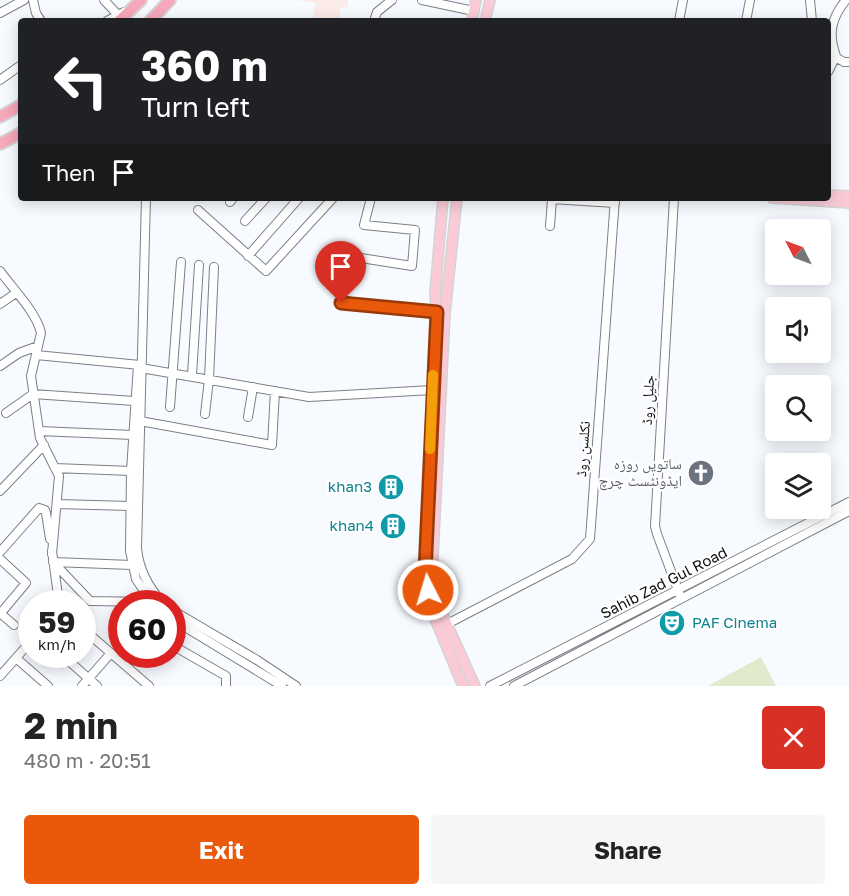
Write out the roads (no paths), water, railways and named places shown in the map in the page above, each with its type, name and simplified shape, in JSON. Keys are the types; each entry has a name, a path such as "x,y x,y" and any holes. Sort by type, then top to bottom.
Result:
{"highway":[{"path":"119,18 140,0"},
{"path":"153,18 170,0"},
{"path":"0,117 18,107"},
{"path":"0,144 18,135"}],"main road":[{"path":"473,16 476,0"},
{"path":"486,18 490,0"},
{"path":"831,195 849,196"},
{"path":"443,201 435,293 437,312 425,572 430,608 463,686"},
{"path":"457,201 444,324 432,575 438,604 475,686"},
{"path":"818,201 849,203"}],"street":[{"path":"0,13 24,0"},
{"path":"33,0 39,18"},
{"path":"104,0 119,18"},
{"path":"375,18 377,12 392,0"},
{"path":"422,0 473,16"},
{"path":"680,18 683,0"},
{"path":"740,0 750,1 747,18"},
{"path":"810,0 812,18"},
{"path":"846,0 837,12 832,26 831,43 832,54 844,62 849,62"},
{"path":"0,80 18,67"},
{"path":"146,201 137,548 139,562 151,590"},
{"path":"245,221 264,201"},
{"path":"248,256 296,201"},
{"path":"198,210 266,271 330,201"},
{"path":"370,201 364,225 415,230 412,266 342,255 341,303 437,312"},
{"path":"550,226 552,201"},
{"name":"نکلسن روڈ","path":"451,622 572,559 590,539 615,201"},
{"name":"جلیل روڈ","path":"674,201 655,526 680,595"},
{"path":"170,406 181,262"},
{"path":"192,375 199,266"},
{"path":"205,414 209,379 214,267"},
{"path":"0,271 14,295"},
{"path":"0,279 38,322 41,333 31,376 39,431 59,476 53,558 90,601 108,602"},
{"path":"0,304 14,295"},
{"path":"0,366 38,344"},
{"path":"36,355 140,364 309,397 432,390"},
{"path":"140,364 134,401 130,551 132,565 142,590"},
{"path":"248,417 253,387"},
{"path":"140,422 272,445 275,391"},
{"path":"6,413 33,394 134,401"},
{"path":"39,431 133,435"},
{"path":"0,491 44,445"},
{"path":"55,468 131,471"},
{"name":"Sahib Zad Gul Road","path":"514,686 849,502"},
{"path":"57,504 130,506"},
{"path":"0,552 36,510 41,508 46,513 57,590"},
{"name":"Sahib Zad Gul Road","path":"490,686 849,511"},
{"path":"53,558 132,565"},
{"path":"0,559 26,583 0,613 14,626"},
{"path":"186,618 257,660 284,684"},
{"path":"186,628 284,684 296,686"},
{"path":"96,640 108,650"},
{"path":"186,653 226,676 226,686"},
{"path":"0,676 18,656"},
{"path":"82,686 108,656"},
{"path":"16,658 48,686"},
{"path":"77,668 97,686"},
{"path":"128,668 149,686"}],"place":[{"name":"ساتویں روزہ ایڈونٹسٹ چرچ","path":"701,473"},
{"name":"khan3","path":"391,487"},
{"name":"khan4","path":"393,526"},
{"name":"PAF Cinema","path":"672,623"}]}
